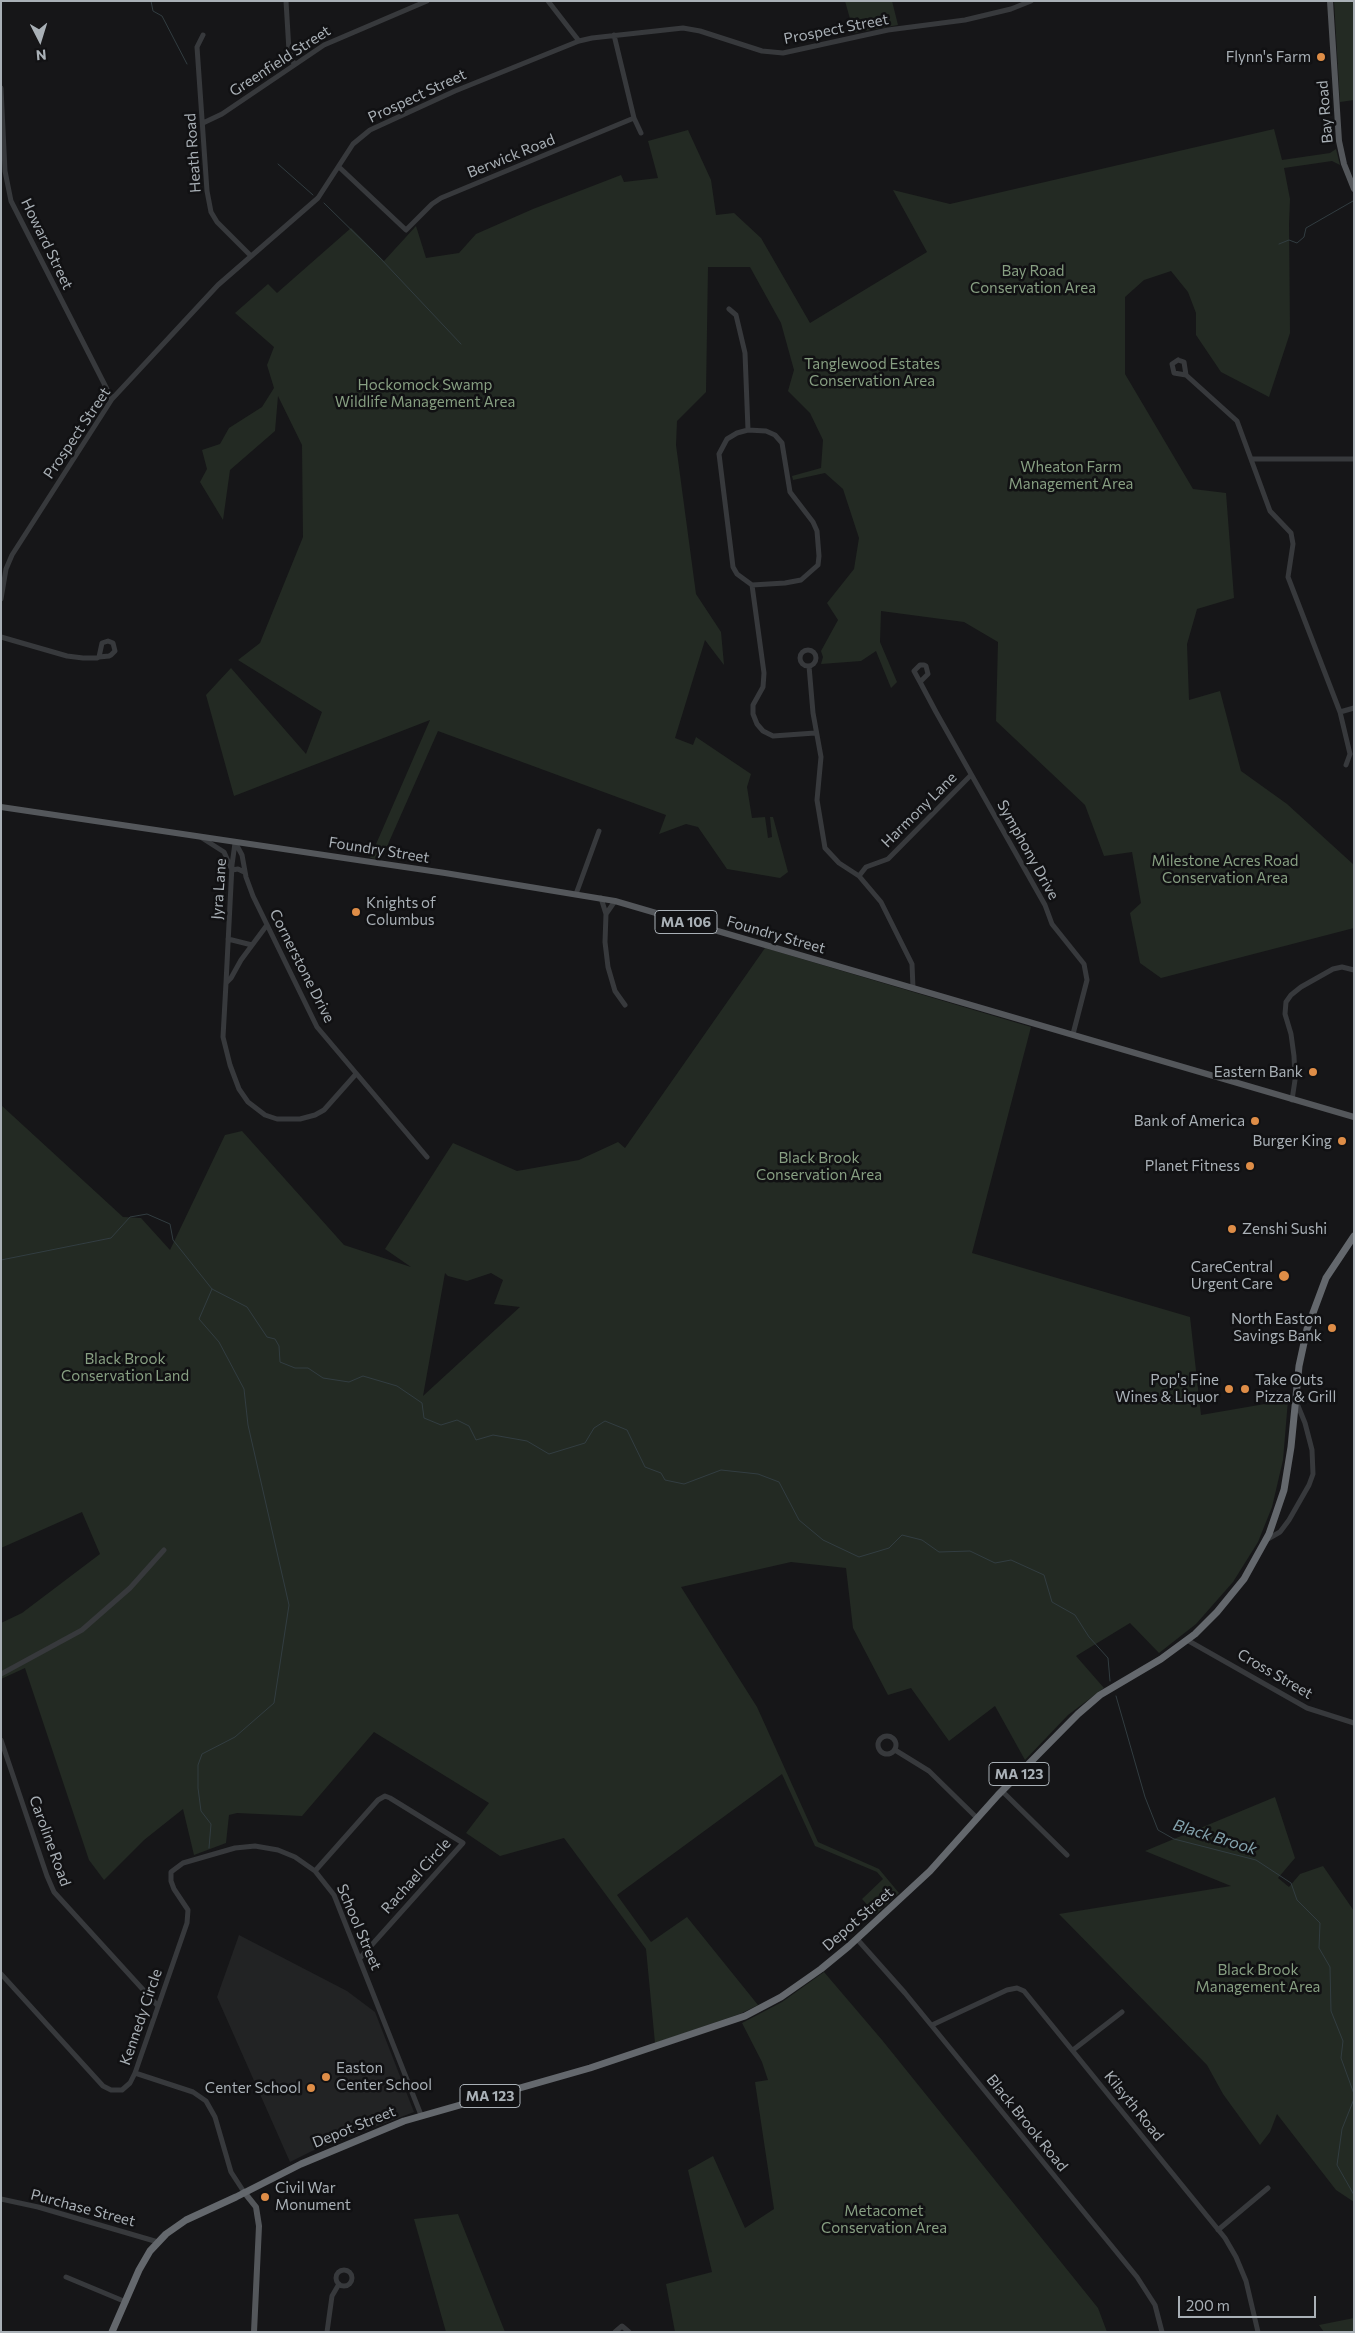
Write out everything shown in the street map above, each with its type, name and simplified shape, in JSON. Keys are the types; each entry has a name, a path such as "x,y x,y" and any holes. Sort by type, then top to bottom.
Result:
{"highway":[{"name":"Depot Street","path":"112,2332 139,2270 158,2242 186,2220 338,2147 421,2115 590,2068 737,2019 781,1997 821,1969 857,1939 930,1871 1002,1790 1095,1700 1161,1659 1187,1640 1205,1625 1228,1600 1249,1572 1278,1512 1287,1479 1302,1348 1315,1305 1331,1270 1354,1236"}],"main road":[{"name":"Bay Road","path":"1330,1 1339,141 1344,164 1354,189"},
{"name":"Foundry Street","path":"1,807 615,901 1354,1117"},
{"path":"244,2192 256,2207 259,2226 254,2332"}],"street":[{"path":"286,1 289,51 294,64"},
{"name":"Greenfield Street","path":"203,123 222,114 294,64 341,36 427,1"},
{"path":"548,1 579,42"},
{"name":"Prospect Street","path":"1,599 4,577 12,555 112,399 218,285 311,205 324,190 353,144 364,134 455,90 579,42 614,35 683,28 700,31 762,51 783,53 888,30 965,20 1011,9 1031,1"},
{"name":"Heath Road","path":"203,35 197,46 207,191 211,212 217,222 250,256"},
{"path":"614,35 634,118 641,133"},
{"name":"Howard Street","path":"1,88 5,171 11,202 112,399"},
{"name":"Berwick Road","path":"338,167 406,230 434,202 441,198 634,118"},
{"path":"728,309 736,315 745,353 748,430"},
{"path":"1186,375 1236,421 1252,459 1270,511 1290,532 1293,544 1288,577 1340,712 1350,754 1346,765"},
{"path":"748,430 766,431 782,443 790,492 817,531 820,556 818,565 801,580 752,585 737,574 733,567 719,454 727,439 737,433 748,430"},
{"path":"1252,459 1354,459"},
{"path":"752,585 764,673 763,687 753,705 752,714 763,731 773,736 815,733"},
{"path":"1,637 73,657 99,658"},
{"path":"809,666 815,733 819,739 821,757 818,800 825,848 839,863 859,876 881,902 912,964 913,988"},
{"name":"Symphony Drive","path":"920,682 1044,905 1052,924 1084,964 1087,980 1073,1034"},
{"path":"1340,712 1354,708"},
{"name":"Harmony Lane","path":"859,876 866,868 888,859 971,775"},
{"path":"576,894 599,831"},
{"path":"199,837 221,850 226,855 232,870 240,869 244,872"},
{"name":"Jyra Lane","path":"235,842 223,1037 227,1056 239,1089 248,1102 259,1112 272,1118 300,1120 315,1115 328,1106 356,1074"},
{"name":"Cornerstone Drive","path":"235,842 242,855 244,872 251,892 318,1027 427,1157"},
{"path":"600,898 606,914 608,967 615,991 625,1005"},
{"path":"606,914 615,901"},
{"path":"226,983 267,925"},
{"name":"Jyra Lane","path":"228,939 252,945"},
{"path":"1292,1100 1295,1074 1293,1043 1285,1014 1286,1002 1297,990 1333,969 1342,967 1354,970"},
{"path":"1265,1541 1280,1532 1289,1520 1309,1485 1313,1474 1312,1450 1309,1437 1295,1399"},
{"path":"1,1674 82,1630 130,1588 164,1550"},
{"name":"Cross Street","path":"1187,1640 1307,1708 1354,1723"},
{"name":"Caroline Road","path":"1,1740 54,1892 158,2006"},
{"path":"895,1750 929,1772 977,1818"},
{"path":"1002,1790 1067,1855"},
{"name":"Rachael Circle","path":"315,1871 378,1800 384,1796 462,1843 360,1958"},
{"name":"School Street","path":"170,1875 174,1869 183,1863 224,1850 250,1846 264,1847 282,1852 315,1871 334,1895 421,2115"},
{"name":"Kennedy Circle","path":"1,1974 106,2088 113,2091 122,2090 130,2083 135,2073 188,1919 188,1910 174,1890 170,1875"},
{"name":"Black Brook Road","path":"857,1939 932,2025 1137,2277 1154,2306 1162,2332"},
{"name":"Kilsyth Road","path":"932,2025 1007,1990 1018,1988 1030,1998 1218,2230 1236,2257 1243,2273 1251,2297 1258,2332"},
{"path":"1073,2050 1122,2012"},
{"path":"135,2073 193,2092 206,2101 214,2117 231,2172 244,2192"},
{"path":"1218,2230 1268,2188"},
{"name":"Purchase Street","path":"1,2199 38,2207 158,2242"},
{"path":"66,2277 126,2302"},
{"path":"327,2332 332,2297 339,2284"},
{"path":"615,2332 618,2327 622,2326 629,2332"}],"shaded area":[{"name":"Easton Center School","path":"239,1935 347,1991 375,2012 414,2112 312,2151 290,2162 217,1997"}],"green space":[{"path":"845,1 892,1 898,25 854,33"},
{"path":"1334,1 1354,1 1354,100 1340,102"},
{"path":"1274,129 1282,160 1330,153 1336,149 1340,165 1332,161 1284,168 1290,199 1290,333 1269,397 1221,372 1196,335 1196,313 1188,292 1171,271 1144,280 1125,297 1125,374 1193,489 1226,493 1234,598 1197,609 1187,644 1189,700 1220,691 1241,771 1287,804 1354,865 1354,928 1161,978 1140,963 1130,913 1141,903 1132,852 1104,856 1085,805 996,721 998,642 964,622 881,611 880,642 897,682 891,688 876,651 861,661 821,664 823,657 821,651 838,620 827,603 854,569 859,538 843,489 825,473 793,480 792,476 821,468 823,440 810,413 788,391 794,370 781,323 750,267 708,267 706,392 677,421 676,445 696,594 721,632 724,665 705,640 675,738 693,745 696,737 751,774 747,787 752,818 765,817 768,838 772,837 770,817 773,817 788,872 780,878 727,869 698,827 686,824 659,834 666,815 438,731 381,860 370,858 430,720 234,796 206,695 231,668 306,754 322,712 238,660 260,643 303,537 302,445 278,396 275,431 230,470 223,520 200,482 207,469 202,450 220,444 229,428 262,407 274,388 267,365 274,347 235,313 268,284 277,293 351,228 384,261 416,226 426,258 459,253 476,234 533,209 621,175 624,182 658,178 648,141 688,130 711,180 716,215 734,213 761,238 810,323 927,252 893,190 950,204"},
{"path":"765,948 1031,1027 972,1253 1190,1317 1201,1415 1288,1400 1283,1460 1272,1507 1258,1542 1233,1582 1196,1624 1159,1653 1130,1623 1076,1656 1104,1688 1068,1715 1025,1760 995,1706 949,1741 911,1688 888,1695 853,1628 846,1568 791,1562 681,1587 757,1707 818,1842 879,1869 899,1893 876,1914 862,1899 883,1879 877,1872 815,1846 782,1774 617,1895 651,1942 687,1917 758,2005 740,2014 655,2043 646,1949 564,1838 500,1856 466,1833 489,1803 374,1732 302,1816 237,1813 229,1815 226,1843 194,1855 183,1809 144,1840 104,1880 89,1860 25,1668 1,1679 1,1623 22,1613 100,1554 82,1512 1,1548 1,1105 123,1217 141,1218 170,1250 225,1135 242,1131 344,1245 411,1267 385,1249 453,1143 517,1171 579,1160 618,1142 625,1148","holes":["445,1273 448,1276 467,1281 491,1273 503,1280 494,1304 520,1307 423,1396"]},
{"name":"Black Brook Management Area","path":"1275,1797 1295,1858 1278,1878 1289,1887 1300,1874 1323,1866 1354,1911 1354,2202 1336,2190 1277,2114 1270,2132 1260,2145 1223,2094 1207,2065 1059,1914 1231,1886 1145,1851"},
{"name":"Metacomet Conservation Area","path":"824,1972 882,2040 1098,2308 1107,2332 675,2332 666,2284 712,2272 688,2170 713,2156 745,2228 774,2209 755,2082 768,2080 762,2062 742,2023 782,2002"},
{"path":"458,2214 505,2332 446,2332 414,2219"},
{"path":"1354,2318 1354,2332 1324,2332 1319,2325"}],"waterway":[{"path":"151,1 153,11 162,16 187,64"},
{"path":"278,164 313,195"},
{"path":"1279,244 1289,240 1297,243 1304,237 1306,228 1353,201"},
{"path":"324,203 380,258 461,344"},
{"name":"Black Brook","path":"1,1260 111,1238 130,1217 147,1214 170,1224 173,1240 212,1289 247,1307 267,1337 275,1339 279,1346 280,1362 295,1368 308,1368 323,1378 349,1382 363,1376 397,1386 422,1403 424,1418 441,1425 457,1420 469,1426 476,1440 493,1435 527,1441 549,1454 585,1443 594,1428 605,1421 627,1430 645,1467 661,1473 665,1480 684,1484 721,1470 758,1474 779,1482 799,1520 823,1540 859,1557 889,1548 902,1535 922,1540 939,1552 970,1551 995,1563 1011,1560 1044,1575 1052,1602 1075,1615 1089,1637 1108,1658 1110,1681"},
{"path":"209,1848 211,1824 201,1811 198,1765 202,1754 235,1737 274,1703 289,1605 248,1425 244,1389 219,1342 199,1319 212,1289"},
{"name":"Black Brook","path":"1116,1696 1145,1797 1158,1830 1174,1839 1256,1860 1291,1883 1297,1900 1320,1923 1319,1948 1330,1967 1331,2011 1343,2041 1341,2058 1354,2094"},
{"name":"Black Brook","path":"1354,2099 1342,2129 1337,2165 1354,2195"}],"place":[{"name":"Flynn's Farm","path":"1321,57"},
{"name":"Knights of Columbus","path":"356,912"},
{"name":"Eastern Bank","path":"1313,1072"},
{"name":"Bank of America","path":"1255,1121"},
{"name":"Burger King","path":"1342,1141"},
{"name":"Planet Fitness","path":"1250,1166"},
{"name":"Zenshi Sushi","path":"1232,1229"},
{"name":"CareCentral Urgent Care","path":"1284,1276"},
{"name":"North Easton Savings Bank","path":"1332,1328"},
{"name":"Pop's Fine Wines & Liquor","path":"1229,1389"},
{"name":"Take Outs Pizza & Grill","path":"1245,1389"},
{"name":"Easton Center School","path":"326,2077"},
{"name":"Center School","path":"311,2088"},
{"name":"Civil War Monument","path":"265,2197"}],"park label":[{"name":"Bay Road Conservation Area","path":"1033,280"},
{"name":"Tanglewood Estates Conservation Area","path":"872,372"},
{"name":"Hockomock Swamp Wildlife Management Area","path":"425,394"},
{"name":"Wheaton Farm Management Area","path":"1071,476"},
{"name":"Milestone Acres Road Conservation Area","path":"1225,870"},
{"name":"Black Brook Conservation Area","path":"819,1166"},
{"name":"Black Brook Conservation Land","path":"125,1368"}]}
